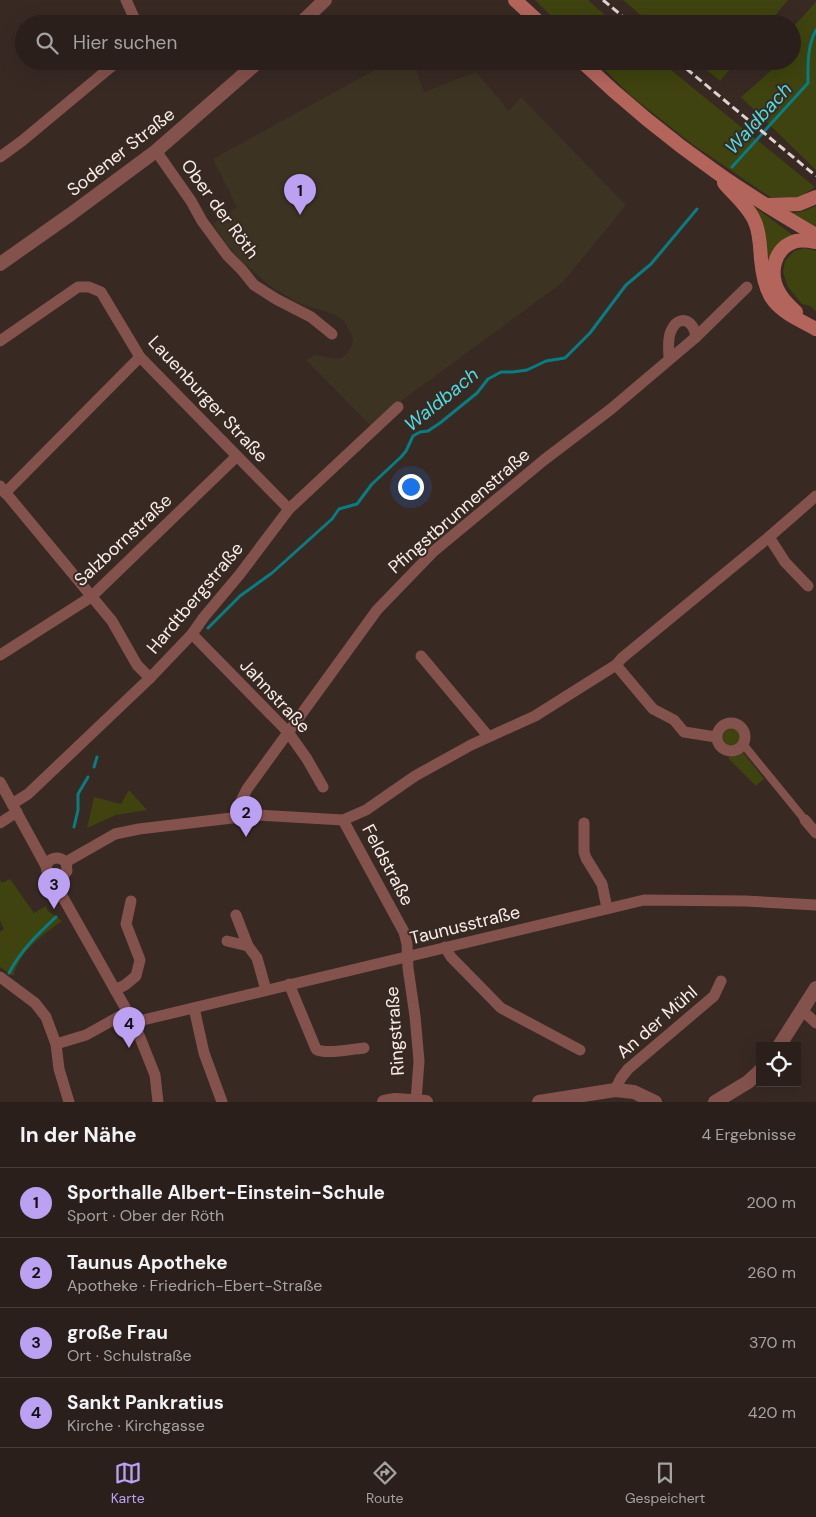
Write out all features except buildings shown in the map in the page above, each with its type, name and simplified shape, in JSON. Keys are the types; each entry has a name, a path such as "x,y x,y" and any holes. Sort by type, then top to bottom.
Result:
{"main road":[{"path":"515,0 531,15"},
{"path":"591,70 618,96 716,172 765,205 816,235"},
{"path":"716,172 755,221 759,236 763,277 767,291 776,305 785,313 816,329"},
{"path":"765,205 799,204 816,197"},
{"path":"816,242 796,242 783,249 776,258 773,269 774,279 780,293 788,304 816,329"}],"street":[{"path":"126,0 133,15"},
{"path":"309,15 325,0"},
{"path":"0,157 107,70"},
{"name":"Sodener Straße","path":"0,264 156,151 249,70"},
{"name":"Ober der Röth","path":"156,151 191,201 202,221 227,255 254,285 311,317 332,334"},
{"name":"Lauenburger Straße","path":"0,340 78,287 89,286 101,292 140,357 289,509"},
{"name":"Pfingstbrunnenstraße","path":"239,817 241,801 247,789 377,610 434,551 544,460 611,409 696,337 747,287"},
{"path":"669,359 669,337 671,329 676,324 681,321 687,321 692,324 696,337"},
{"path":"140,357 2,490 112,621 137,664 150,678"},
{"name":"Hardtbergstraße","path":"0,823 150,678 192,634 289,509 398,406"},
{"name":"Salzbornstraße","path":"0,656 92,597 237,456"},
{"path":"66,862 115,834 139,829 257,815 343,820 366,810 415,776 488,736 534,716 616,665 694,597 816,496"},
{"path":"768,537 785,562 808,586"},
{"name":"Jahnstraße","path":"192,634 288,732 307,759 323,787"},
{"path":"420,656 488,736"},
{"path":"616,665 653,709 674,720 684,732 716,737"},
{"path":"725,724 737,724 743,731 745,739 743,744 734,751 726,750 719,745 716,737 719,729 725,724"},
{"path":"743,744 810,820 816,834"},
{"path":"0,782 46,866 47,873 52,878 135,1025 155,1075 158,1102"},
{"name":"Feldstraße","path":"343,820 404,932 409,956"},
{"path":"584,823 584,852 602,884 607,908"},
{"path":"46,866 49,860 55,857 66,862 65,874 59,878 52,878"},
{"name":"Taunusstraße","path":"128,1014 137,1020 143,1020 644,900 746,902 816,906"},
{"path":"115,990 136,976 140,960 126,924 131,902"},
{"path":"236,915 248,946 257,958 266,990"},
{"path":"227,940 248,946"},
{"path":"445,947 451,957 501,1008 580,1050"},
{"name":"Ringstraße","path":"384,1102 421,1101 416,1016 408,968 409,956"},
{"path":"0,977 35,1003 46,1017 56,1044 59,1069 68,1102"},
{"name":"An der Mühl","path":"615,1090 628,1069 714,996 721,982"},
{"path":"289,984 316,1049 319,1052 364,1048"},
{"path":"782,1042 816,988"},
{"path":"194,1008 204,1052 222,1102"},
{"path":"802,1010 816,1023"},
{"path":"56,1044 86,1035 122,1015 128,1014"},
{"path":"715,1102 748,1082 756,1075"},
{"path":"539,1102 615,1090 634,1092 655,1102"}],"shaded area":[{"path":"375,70 416,70 424,92 476,72 509,111 521,97 626,205 563,282 397,404 372,427 306,360 316,355 334,359 341,358 347,354 352,346 353,338 345,322 336,315 299,303 270,286 240,260 213,224 237,207 213,159"}],"green space":[{"path":"535,0 588,0 605,15 550,15"},
{"path":"623,0 788,0 776,15 640,15"},
{"path":"816,2 816,170 741,97 771,70 801,70 801,18"},
{"path":"605,70 671,70 815,187 799,198 770,197 692,144 630,95"},
{"path":"707,70 729,70 720,81"},
{"path":"751,204 794,236 780,243 776,248 771,258 767,280"},
{"path":"816,206 816,227 792,213 804,211"},
{"path":"805,248 816,251 816,311 810,306 802,304 788,287 783,272 785,261 794,251"},
{"path":"732,728 738,731 741,737 738,743 732,746 726,743 723,737 726,731"},
{"path":"742,751 764,779 756,786 728,758"},
{"path":"129,790 147,810 116,815 87,828 94,797 121,804"},
{"path":"10,879 34,913 46,906 48,911 62,921 26,951 13,976 0,967 0,932 4,929 0,920 0,880 2,883"}],"waterway":[{"name":"Waldbach","path":"732,167 808,83 808,62 816,30"},
{"name":"Waldbach","path":"208,628 240,596 272,573 332,519 339,509 357,504 372,484 406,451 413,436 420,432 428,431 440,423 477,393 488,379 501,372 527,370 546,361 565,358 590,333 626,285 651,264 697,209"},
{"name":"Waldbach","path":"94,767 97,757"},
{"name":"Waldbach","path":"74,827 78,810 78,794 88,777"},
{"name":"Waldbach","path":"9,973 24,950 56,917"}],"railway":[{"path":"603,0 621,15"},
{"path":"688,70 816,176"}],"place":[{"name":"Sporthalle Albert-Einstein-Schule","path":"300,215"},
{"name":"Taunus Apotheke","path":"246,837"},
{"name":"große Frau","path":"54,909"},
{"name":"Sankt Pankratius","path":"129,1048"}]}
